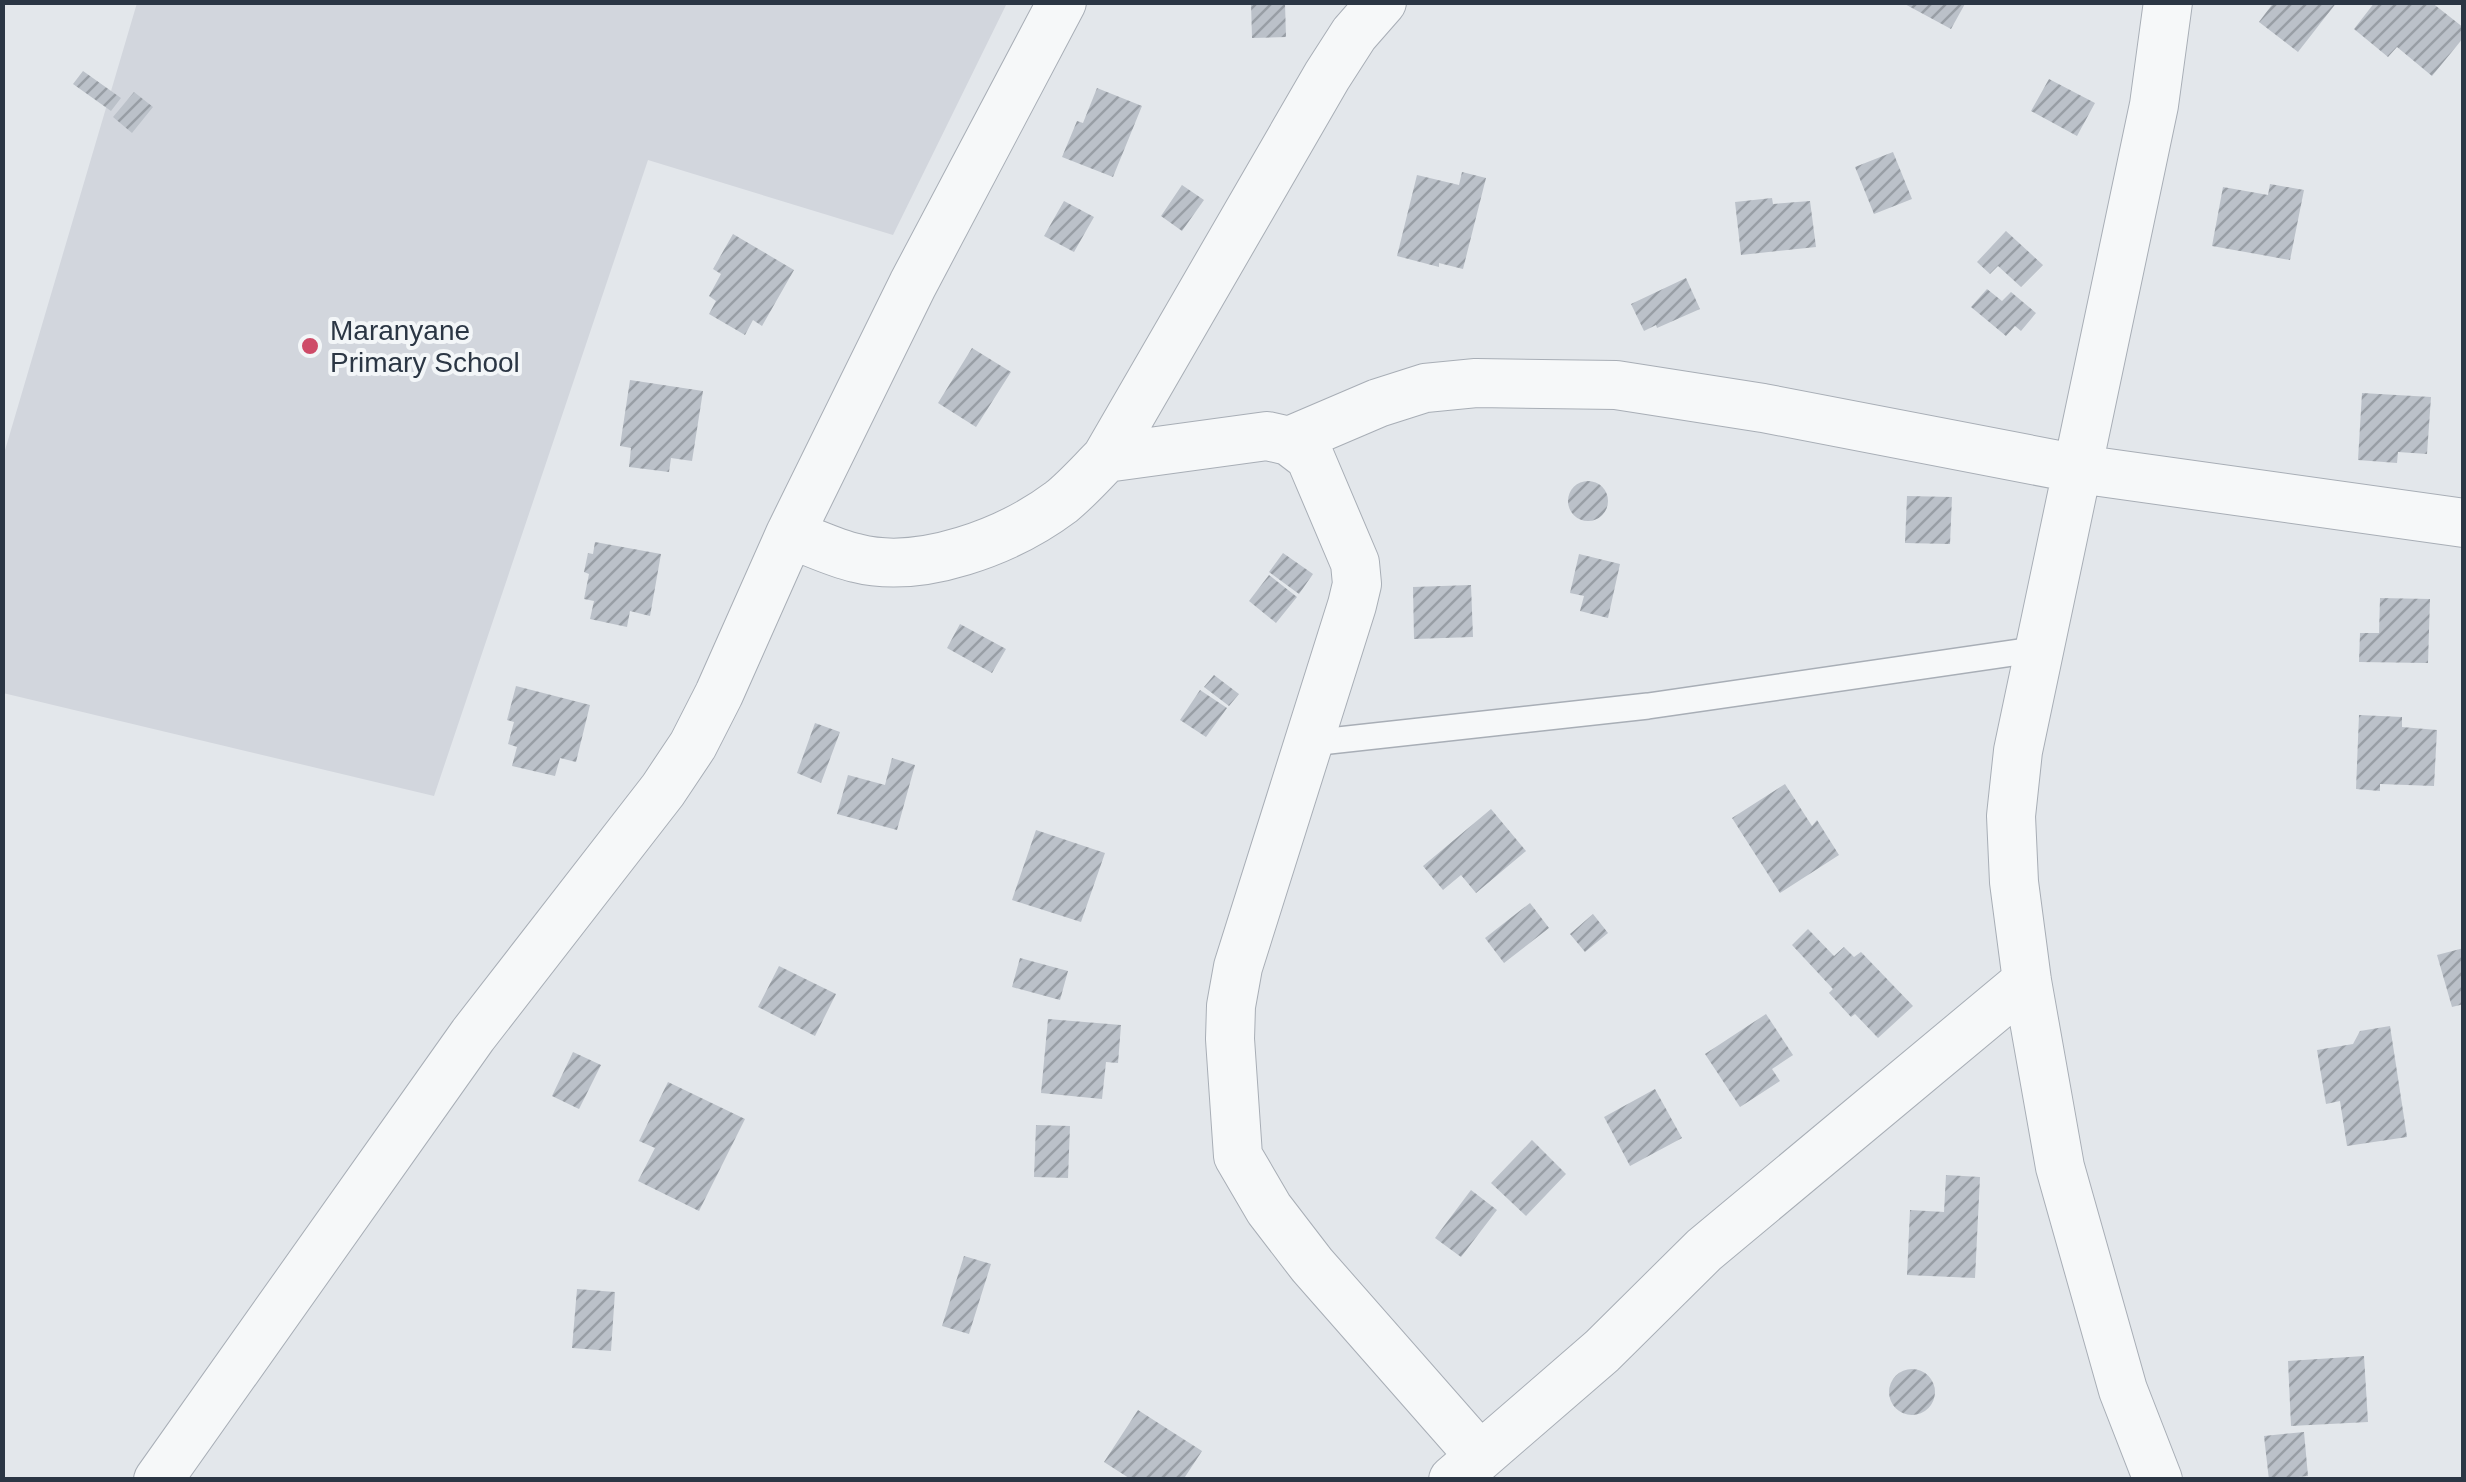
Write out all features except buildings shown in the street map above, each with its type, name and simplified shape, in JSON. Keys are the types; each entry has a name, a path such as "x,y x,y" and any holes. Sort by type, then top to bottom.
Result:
{"street":[{"path":"158,1480 473,1035 663,790 693,745 790,534 913,284 1062,2"},
{"path":"790,534 858,559 916,562 973,548 1012,532 1060,502 1106,458 1327,76 1354,34 1382,2"},
{"path":"2158,1480 2122,1390 2060,1167 2027,981 2014,882 2011,816 2018,751 2154,105 2168,2"},
{"path":"1290,441 1424,388 1476,383 1616,385 1763,408 2078,470 2464,523"},
{"path":"1106,458 1268,436 1290,441 1310,457 1355,563 1357,584 1311,743 1238,967 1231,1006 1238,1156 1270,1209 1466,1467 1602,1350 1704,1250 2027,981"}],"lane":[{"path":"1311,743 1648,706 2040,649"}],"shaded area":[{"name":"Maranyane Primary School","path":"137,3 1007,3 893,235 648,160 434,796 3,693 3,457"}],"place":[{"name":"Maranyane Primary School","path":"310,346"}]}
